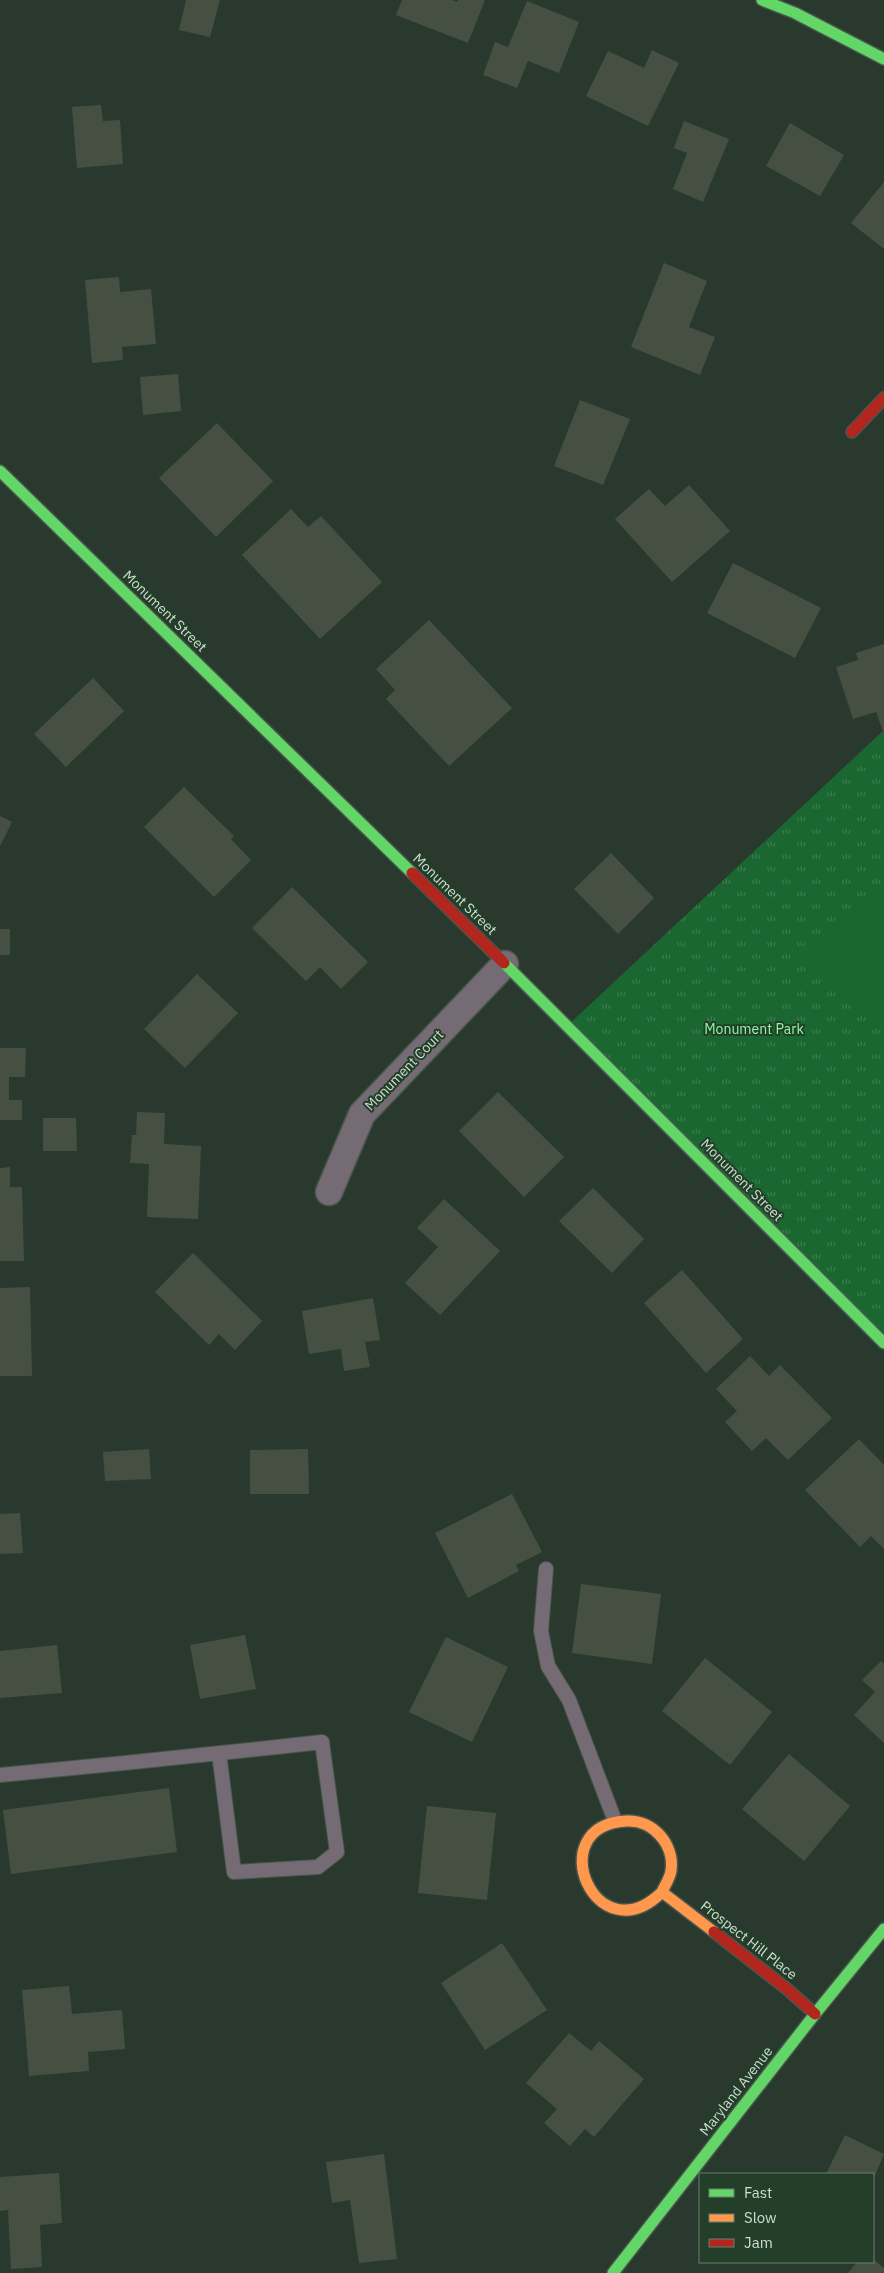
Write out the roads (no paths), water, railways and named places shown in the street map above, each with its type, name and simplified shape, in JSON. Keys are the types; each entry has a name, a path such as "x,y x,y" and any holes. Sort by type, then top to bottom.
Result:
{"street":[{"path":"762,0 795,13 884,59"},
{"path":"852,432 884,398"},
{"name":"Monument Street","path":"0,471 505,964 884,1343"},
{"name":"Monument Court","path":"329,1192 362,1114 505,964"},
{"path":"615,1821 636,1821 658,1831 668,1847 672,1871 662,1892 645,1906 624,1910 608,1906 592,1894 585,1881 582,1861 586,1845 598,1829 615,1821"},
{"name":"Prospect Hill Place","path":"662,1892 788,1989 815,2014"},
{"name":"Maryland Avenue","path":"613,2273 815,2014 884,1929"}],"lane":[{"path":"546,1569 541,1631 548,1666 569,1700 615,1821"},
{"path":"0,1775 322,1742 337,1852 318,1866 234,1872 220,1753"}],"park label":[{"name":"Monument Park","path":"754,1029"}]}
